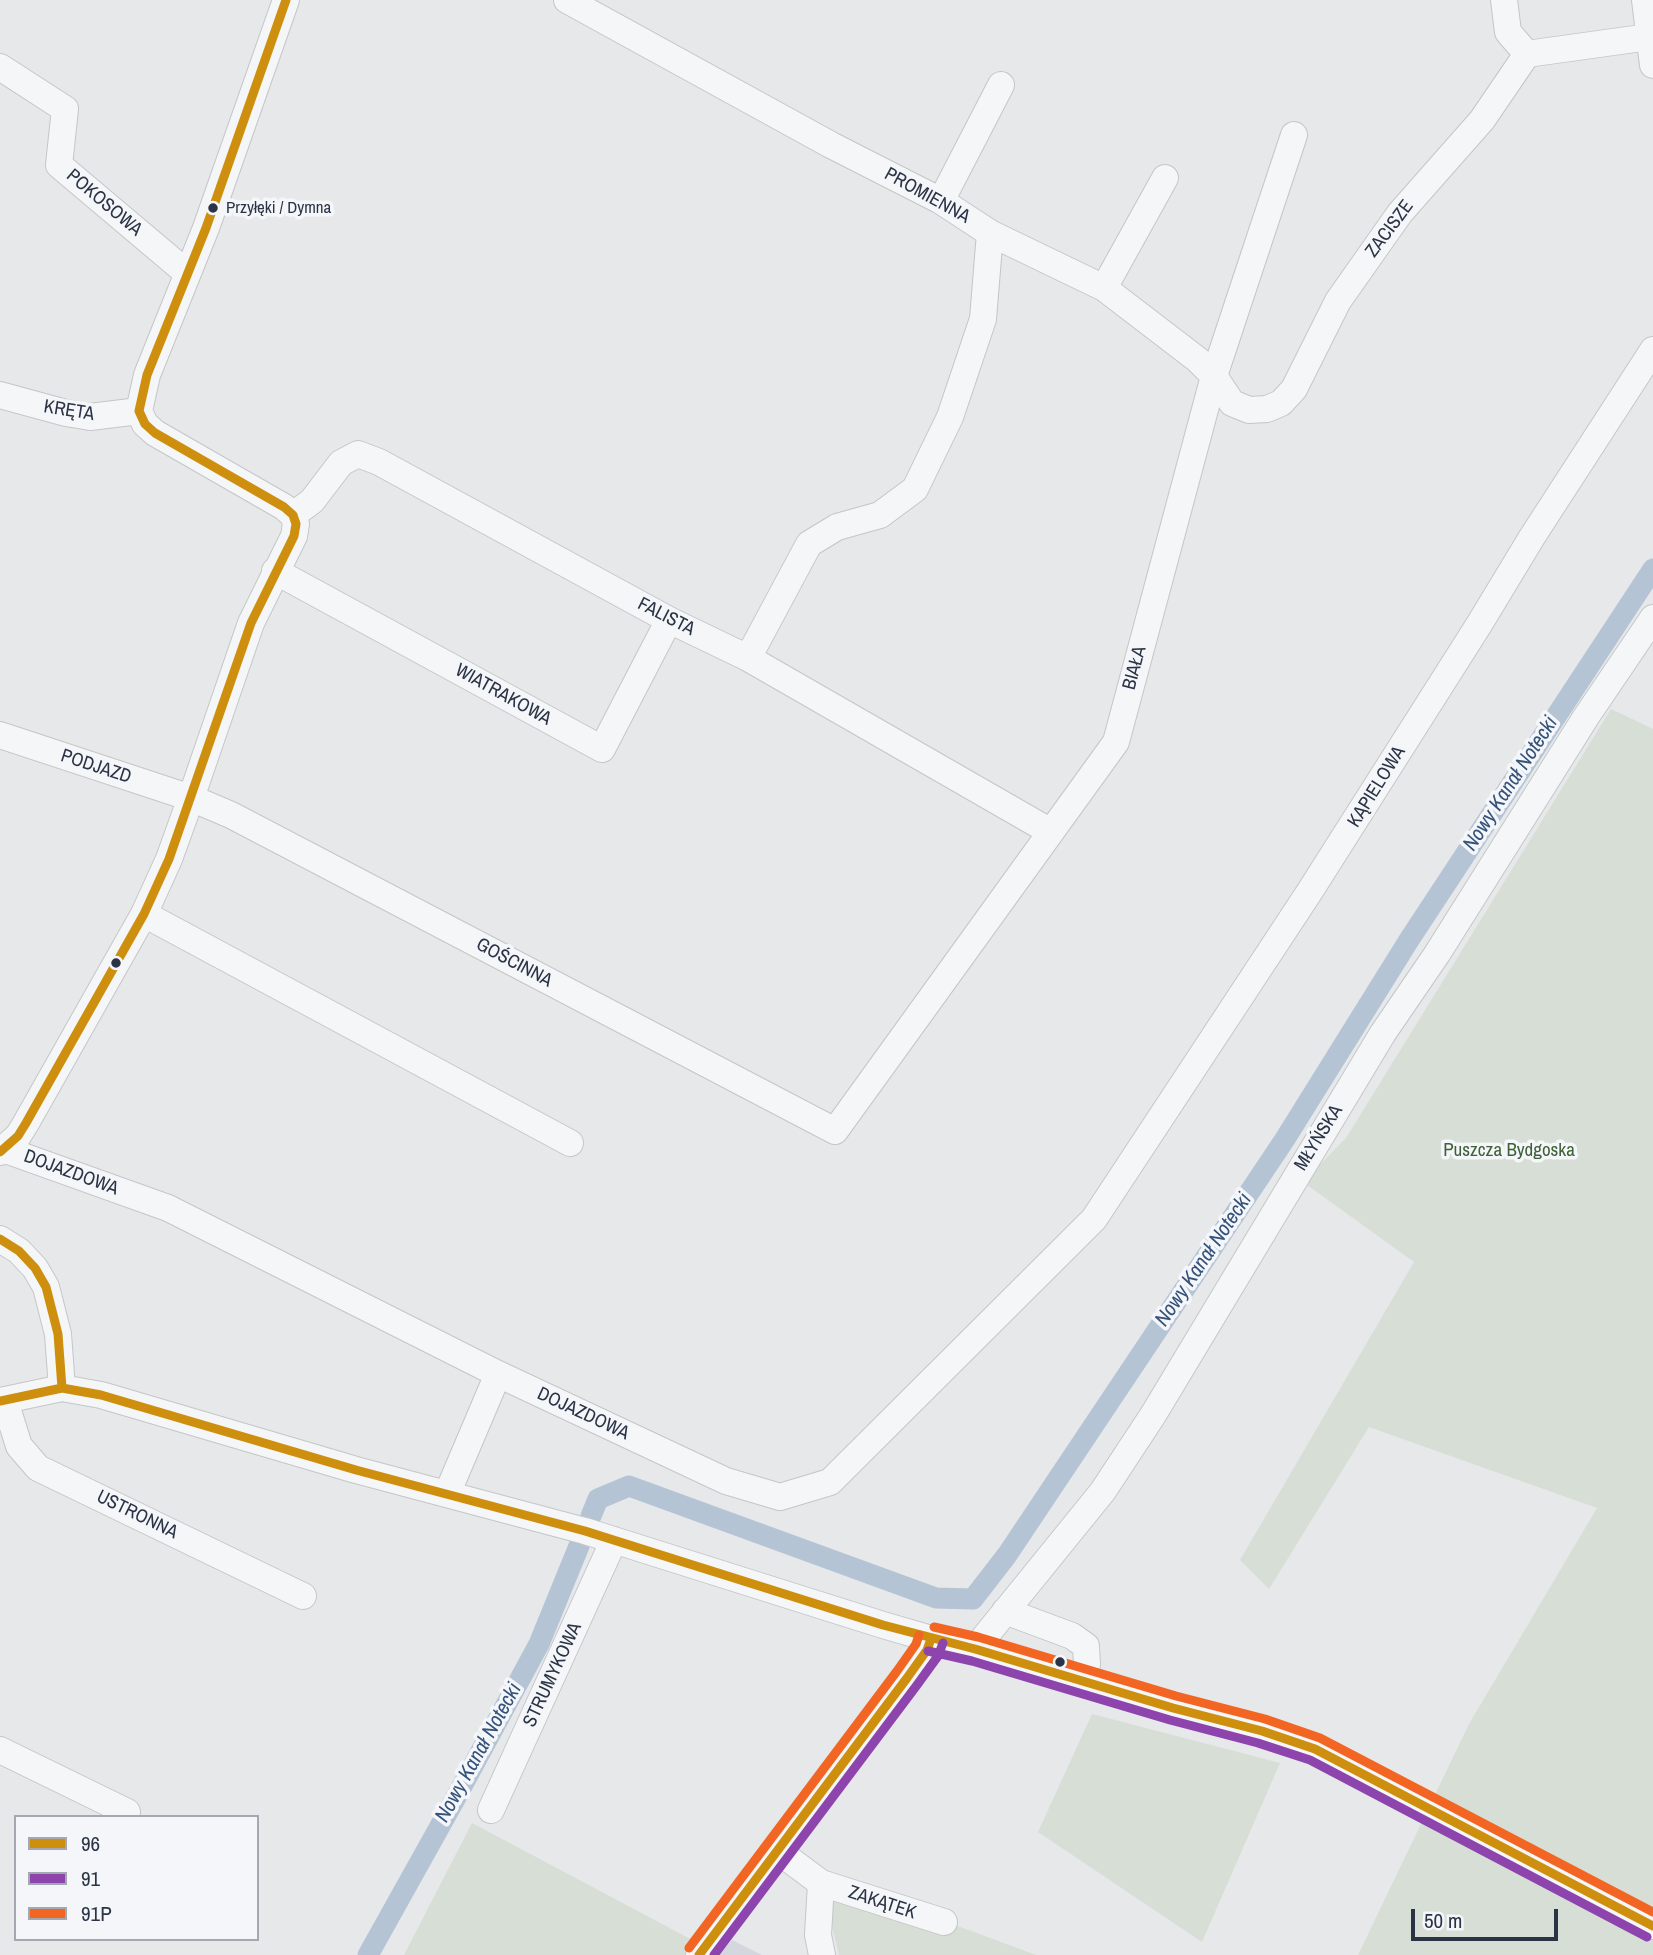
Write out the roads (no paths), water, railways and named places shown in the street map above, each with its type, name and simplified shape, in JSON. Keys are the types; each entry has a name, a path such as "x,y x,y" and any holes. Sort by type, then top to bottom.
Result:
{"street":[{"path":"1,1150 18,1136 26,1123 144,914 169,859 251,623 294,536 296,524 293,515 284,507 155,433 145,424 139,411 147,375 230,162 286,0"},
{"name":"PROMIENNA","path":"567,0 831,145 941,201 990,233 1104,288 1198,360 1214,376 1232,403 1249,410 1266,409"},
{"path":"1504,0 1508,32 1527,54 1649,37"},
{"path":"1644,0 1653,65"},
{"name":"ZACISZE","path":"1266,409 1281,403 1294,389 1338,301 1392,224 1482,120 1527,54"},
{"name":"POKOSOWA","path":"0,66 65,108 60,164 187,273"},
{"path":"941,201 1001,85"},
{"name":"BIAŁA","path":"835,1131 1116,742 1214,376 1294,135"},
{"path":"1104,288 1165,178"},
{"path":"748,659 809,544 837,527 880,515 915,489 950,417 983,319 990,233"},
{"name":"KĄPIELOWA","path":"1094,1219 1310,891 1653,350"},
{"name":"KRĘTA","path":"0,395 66,413 90,416 139,411"},
{"name":"FALISTA","path":"293,515 312,501 341,463 358,454 379,462 669,620 748,659 1051,832"},
{"name":"WIATRAKOWA","path":"275,571 602,749 669,620"},
{"name":"MŁYŃSKA","path":"975,1649 1103,1491 1146,1426 1383,1033 1437,954 1586,717 1653,618"},
{"name":"PODJAZD","path":"0,735 191,798"},
{"name":"GOŚCINNA","path":"191,798 230,815 835,1131"},
{"path":"144,914 570,1143"},
{"name":"DOJAZDOWA","path":"1,1150 168,1208 498,1374 726,1481 780,1497 831,1482 1094,1219"},
{"path":"0,1239 19,1251 35,1268 46,1287 58,1334 62,1388"},
{"path":"447,1494 498,1374"},
{"path":"2,1401 62,1388 101,1395 330,1463 614,1540 931,1639 975,1649 1262,1731 1315,1749 1653,1926"},
{"name":"USTRONNA","path":"2,1401 19,1446 38,1468 303,1596"},
{"name":"STRUMYKOWA","path":"491,1810 614,1540"},
{"path":"1005,1611 1072,1636 1086,1646 1087,1665 1080,1680"},
{"path":"699,1955 907,1678 927,1650 931,1639"},
{"path":"0,1750 127,1812"},
{"name":"ZAKĄTEK","path":"778,1851 821,1883 944,1922"},
{"path":"821,1883 818,1935 822,1955"}],"waterway":[{"name":"Nowy Kanał Notecki","path":"591,1516 598,1499 629,1486 936,1598 973,1599 1007,1555 1285,1139 1409,940 1653,569"},
{"name":"Nowy Kanał Notecki","path":"368,1955 539,1644 579,1546"}],"place":[{"name":"Przyłęki / Dymna","path":"213,208"}],"park label":[{"name":"Puszcza Bydgoska","path":"1509,1151"}]}
